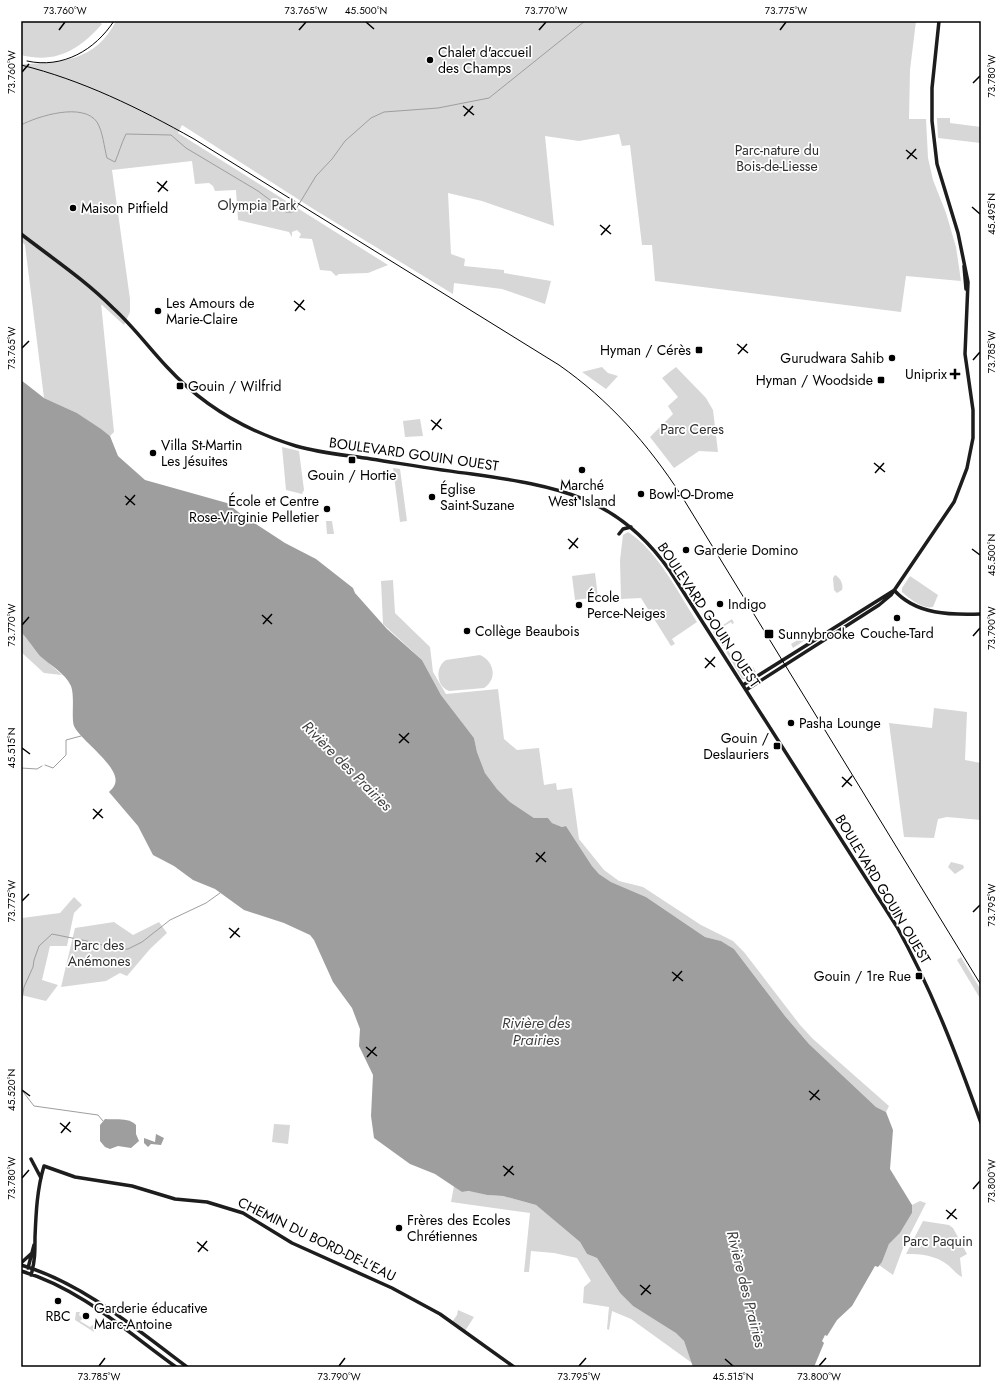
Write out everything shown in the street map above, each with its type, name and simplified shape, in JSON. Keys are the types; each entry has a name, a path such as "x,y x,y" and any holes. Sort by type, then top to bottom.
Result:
{"street":[{"path":"746,690 879,605 894,590 951,508 962,486 969,463 973,426 965,354 968,282 957,228 938,168 933,135 932,88 939,21"},
{"name":"BOULEVARD GOUIN OUEST","path":"21,234 108,302 134,328 167,368 191,391 220,412 250,429 274,439 315,450 514,479 550,487 590,501 613,514 631,527 652,547 664,563 887,912 909,950 943,1021 981,1123"},
{"path":"618,534 624,528 631,527"},
{"path":"894,590 913,605 927,611 981,614"},
{"path":"743,685 894,590"},
{"path":"26,1273 35,1240 41,1178 30,1159"},
{"name":"CHEMIN DU BORD-DE-L'EAU","path":"41,1178 44,1166 75,1177 109,1182 175,1199 207,1202 243,1213 292,1243 387,1286 440,1314 514,1367"},
{"path":"31,1275 36,1254 35,1240"},
{"path":"32,1253 21,1264 54,1276 81,1290 187,1367"},
{"path":"21,1271 75,1295 176,1367"}],"green space":[{"path":"21,21 98,21 102,24 85,41 75,48 66,53 45,58 21,55"},
{"name":"Parc-nature du Bois-de-Liesse","path":"116,21 916,21 910,70 909,119 926,119 928,158 933,180 946,213 956,247 961,281 906,276 901,312 655,281 652,245 642,245 630,145 622,146 619,134 579,141 545,136 554,226 482,201 448,193 451,254 465,259 464,266 504,270 504,273 551,281 545,304 502,289 454,283 453,294 315,210 182,125 178,133 388,265 368,273 339,274 336,276 331,271 320,270 312,239 299,238 301,234 297,230 292,232 292,237 289,232 238,220 236,190 215,191 213,186 209,183 195,184 192,161 112,170 130,299 130,312 124,325 101,304 114,432 110,436 77,413 44,398 25,245 21,241 21,64 63,61 88,52 108,34"},
{"path":"937,118 950,118 950,123 981,127 981,143 938,138"},
{"path":"602,367 608,373 618,376 606,389 582,372"},
{"name":"Parc Ceres","path":"676,367 706,398 713,410 718,452 699,451 674,468 650,437 673,414 668,406 678,397 662,378"},
{"path":"420,419 423,436 405,437 403,421"},
{"path":"282,447 299,451 304,490 302,494 286,490"},
{"path":"393,468 400,469 407,521 400,522"},
{"path":"326,521 332,521 334,534 327,534"},
{"path":"628,532 639,540 658,561 697,622 672,639 675,644 671,646 641,598 621,599 620,560 623,535"},
{"path":"595,573 598,597 575,600 572,576"},
{"path":"835,575 840,579 842,584 842,590 837,593 834,590 833,578"},
{"path":"910,576 938,595 933,607 925,607 912,600 902,592 902,588"},
{"path":"393,580 395,613 430,647 433,672 446,694 498,689 504,739 517,750 539,748 544,785 556,783 557,790 572,788 579,839 604,870 619,881 643,887 701,925 733,941 744,952 800,1025 813,1039 889,1106 886,1112 876,1107 809,1044 785,1016 734,949 721,941 705,937 646,897 611,882 599,874 592,866 566,826 562,827 552,823 548,818 534,818 510,802 497,789 485,773 477,752 474,738 441,695 422,660 383,624 381,581"},
{"path":"732,619 734,623 732,624 731,622 719,629 720,631 718,634 725,645 722,646 713,632"},
{"path":"21,632 32,643 39,654 62,675 44,673 21,652"},
{"path":"806,632 810,637 793,648 791,644 806,635"},
{"path":"726,647 741,671 746,674 753,670 753,667 756,672 745,679 742,679 724,648"},
{"path":"480,655 488,661 493,675 491,680 484,688 449,691 445,689 439,681 438,676 442,663 446,660"},
{"path":"934,708 967,712 965,760 981,763 981,820 947,817 938,819 934,838 904,837 889,723 932,728"},
{"path":"951,862 963,865 964,868 955,874 948,867"},
{"path":"74,897 82,905 74,913 67,946 50,946 42,980 58,985 46,1001 21,995 22,918 60,913"},
{"name":"Parc des Anémones","path":"114,922 133,935 159,922 167,933 150,949 127,976 120,973 106,981 61,987 75,928"},
{"path":"961,957 981,990 981,1000 957,960"},
{"path":"274,1124 290,1125 288,1144 272,1142"},
{"path":"454,1186 462,1192 471,1191 487,1195 503,1196 536,1205 580,1242 587,1254 597,1258 620,1293 633,1306 676,1332 684,1341 692,1363 631,1319 612,1311 609,1330 607,1329 609,1307 583,1303 584,1287 591,1281 577,1258 554,1253 531,1251 529,1272 524,1272 530,1213 451,1202"},
{"path":"920,1201 926,1203 903,1248 893,1275 879,1265 882,1262 889,1244 900,1233 912,1213 912,1205"},
{"name":"Parc Paquin","path":"923,1221 949,1225 953,1228 967,1254 960,1258 962,1277 938,1259 922,1255 906,1254"},
{"path":"458,1310 474,1317 465,1331 452,1322 457,1315"},
{"path":"76,1312 80,1312 79,1315 83,1318 80,1321 90,1327 94,1324 95,1325 94,1332 75,1320"}],"water":[{"name":"Rivière des Prairies","path":"21,380 44,398 77,413 110,436 118,456 145,480 227,503 242,515 285,543 316,559 353,588 355,593 387,629 422,660 441,695 474,738 477,752 485,773 497,789 510,802 534,818 548,818 552,823 562,827 566,826 592,866 599,874 611,882 646,897 705,937 721,941 734,949 785,1016 809,1044 876,1107 886,1112 893,1130 890,1169 912,1205 912,1213 900,1233 889,1244 882,1262 878,1267 875,1266 852,1306 837,1320 827,1336 825,1335 822,1341 824,1343 814,1367 693,1367 684,1341 676,1333 633,1306 620,1293 597,1258 587,1254 580,1242 536,1205 503,1196 487,1195 469,1191 462,1192 435,1174 410,1164 374,1138 371,1116 373,1075 359,1046 360,1029 352,1008 333,982 314,940 310,935 284,923 244,910 215,889 193,880 174,866 153,855 138,826 109,792 115,784 115,777 112,770 107,762 74,726 71,686 61,673 40,656 21,632"},
{"path":"105,1119 122,1119 133,1122 136,1125 136,1134 139,1141 131,1148 118,1146 110,1149 105,1147 100,1141 100,1125"},
{"path":"156,1134 164,1138 161,1145 151,1144 148,1147 144,1143 144,1138 155,1142"}],"waterway":[{"path":"21,125 38,118 60,113 82,113 90,116 99,126 107,158 115,162 126,134 171,135 186,148 258,191 286,212 292,212 296,209 316,176 332,159 345,141 371,118 384,112 438,108 489,98 585,21"},
{"path":"45,765 53,768 66,755 66,740 81,736"},
{"path":"21,768 37,769 42,766"},
{"path":"21,1005 24,987 33,967 39,946 52,934 92,942 115,949 128,949 142,942 170,920 206,903 220,893"},
{"path":"21,1089 34,1106 98,1115 103,1121"}],"tram line":[{"path":"27,61 40,63 53,62 65,60 77,55 88,49 97,41 114,21"},
{"path":"21,65 44,71 110,96 152,116 194,139 559,365 595,393 611,408 655,458 681,495 981,985"}],"place":[{"name":"Chalet d'accueil des Champs","path":"430,60"},
{"name":"Maison Pitfield","path":"73,208"},
{"name":"Les Amours de Marie-Claire","path":"158,311"},
{"name":"Hyman / Cérès","path":"699,350"},
{"name":"Gurudwara Sahib","path":"892,358"},
{"name":"Uniprix","path":"955,374"},
{"name":"Hyman / Woodside","path":"881,380"},
{"name":"Gouin / Wilfrid","path":"180,386"},
{"name":"Villa St-Martin Les Jésuites","path":"153,453"},
{"name":"Gouin / Hortie","path":"352,460"},
{"name":"Marché West Island","path":"582,470"},
{"name":"Bowl-O-Drome","path":"641,494"},
{"name":"Église Saint-Suzane","path":"432,497"},
{"name":"École et Centre Rose-Virginie Pelletier","path":"327,509"},
{"name":"Garderie Domino","path":"686,550"},
{"name":"Indigo","path":"720,604"},
{"name":"École Perce-Neiges","path":"579,605"},
{"name":"Couche-Tard","path":"897,618"},
{"name":"Collège Beaubois","path":"467,631"},
{"name":"Sunnybrooke","path":"769,634"},
{"name":"Pasha Lounge","path":"791,723"},
{"name":"Gouin / Deslauriers","path":"777,746"},
{"name":"Gouin / 1re Rue","path":"919,976"},
{"name":"Frères des Ecoles Chrétiennes","path":"399,1228"},
{"name":"RBC","path":"58,1301"},
{"name":"Garderie éducative Marc-Antoine","path":"86,1316"}],"park label":[{"name":"Olympia Park","path":"257,205"}]}
